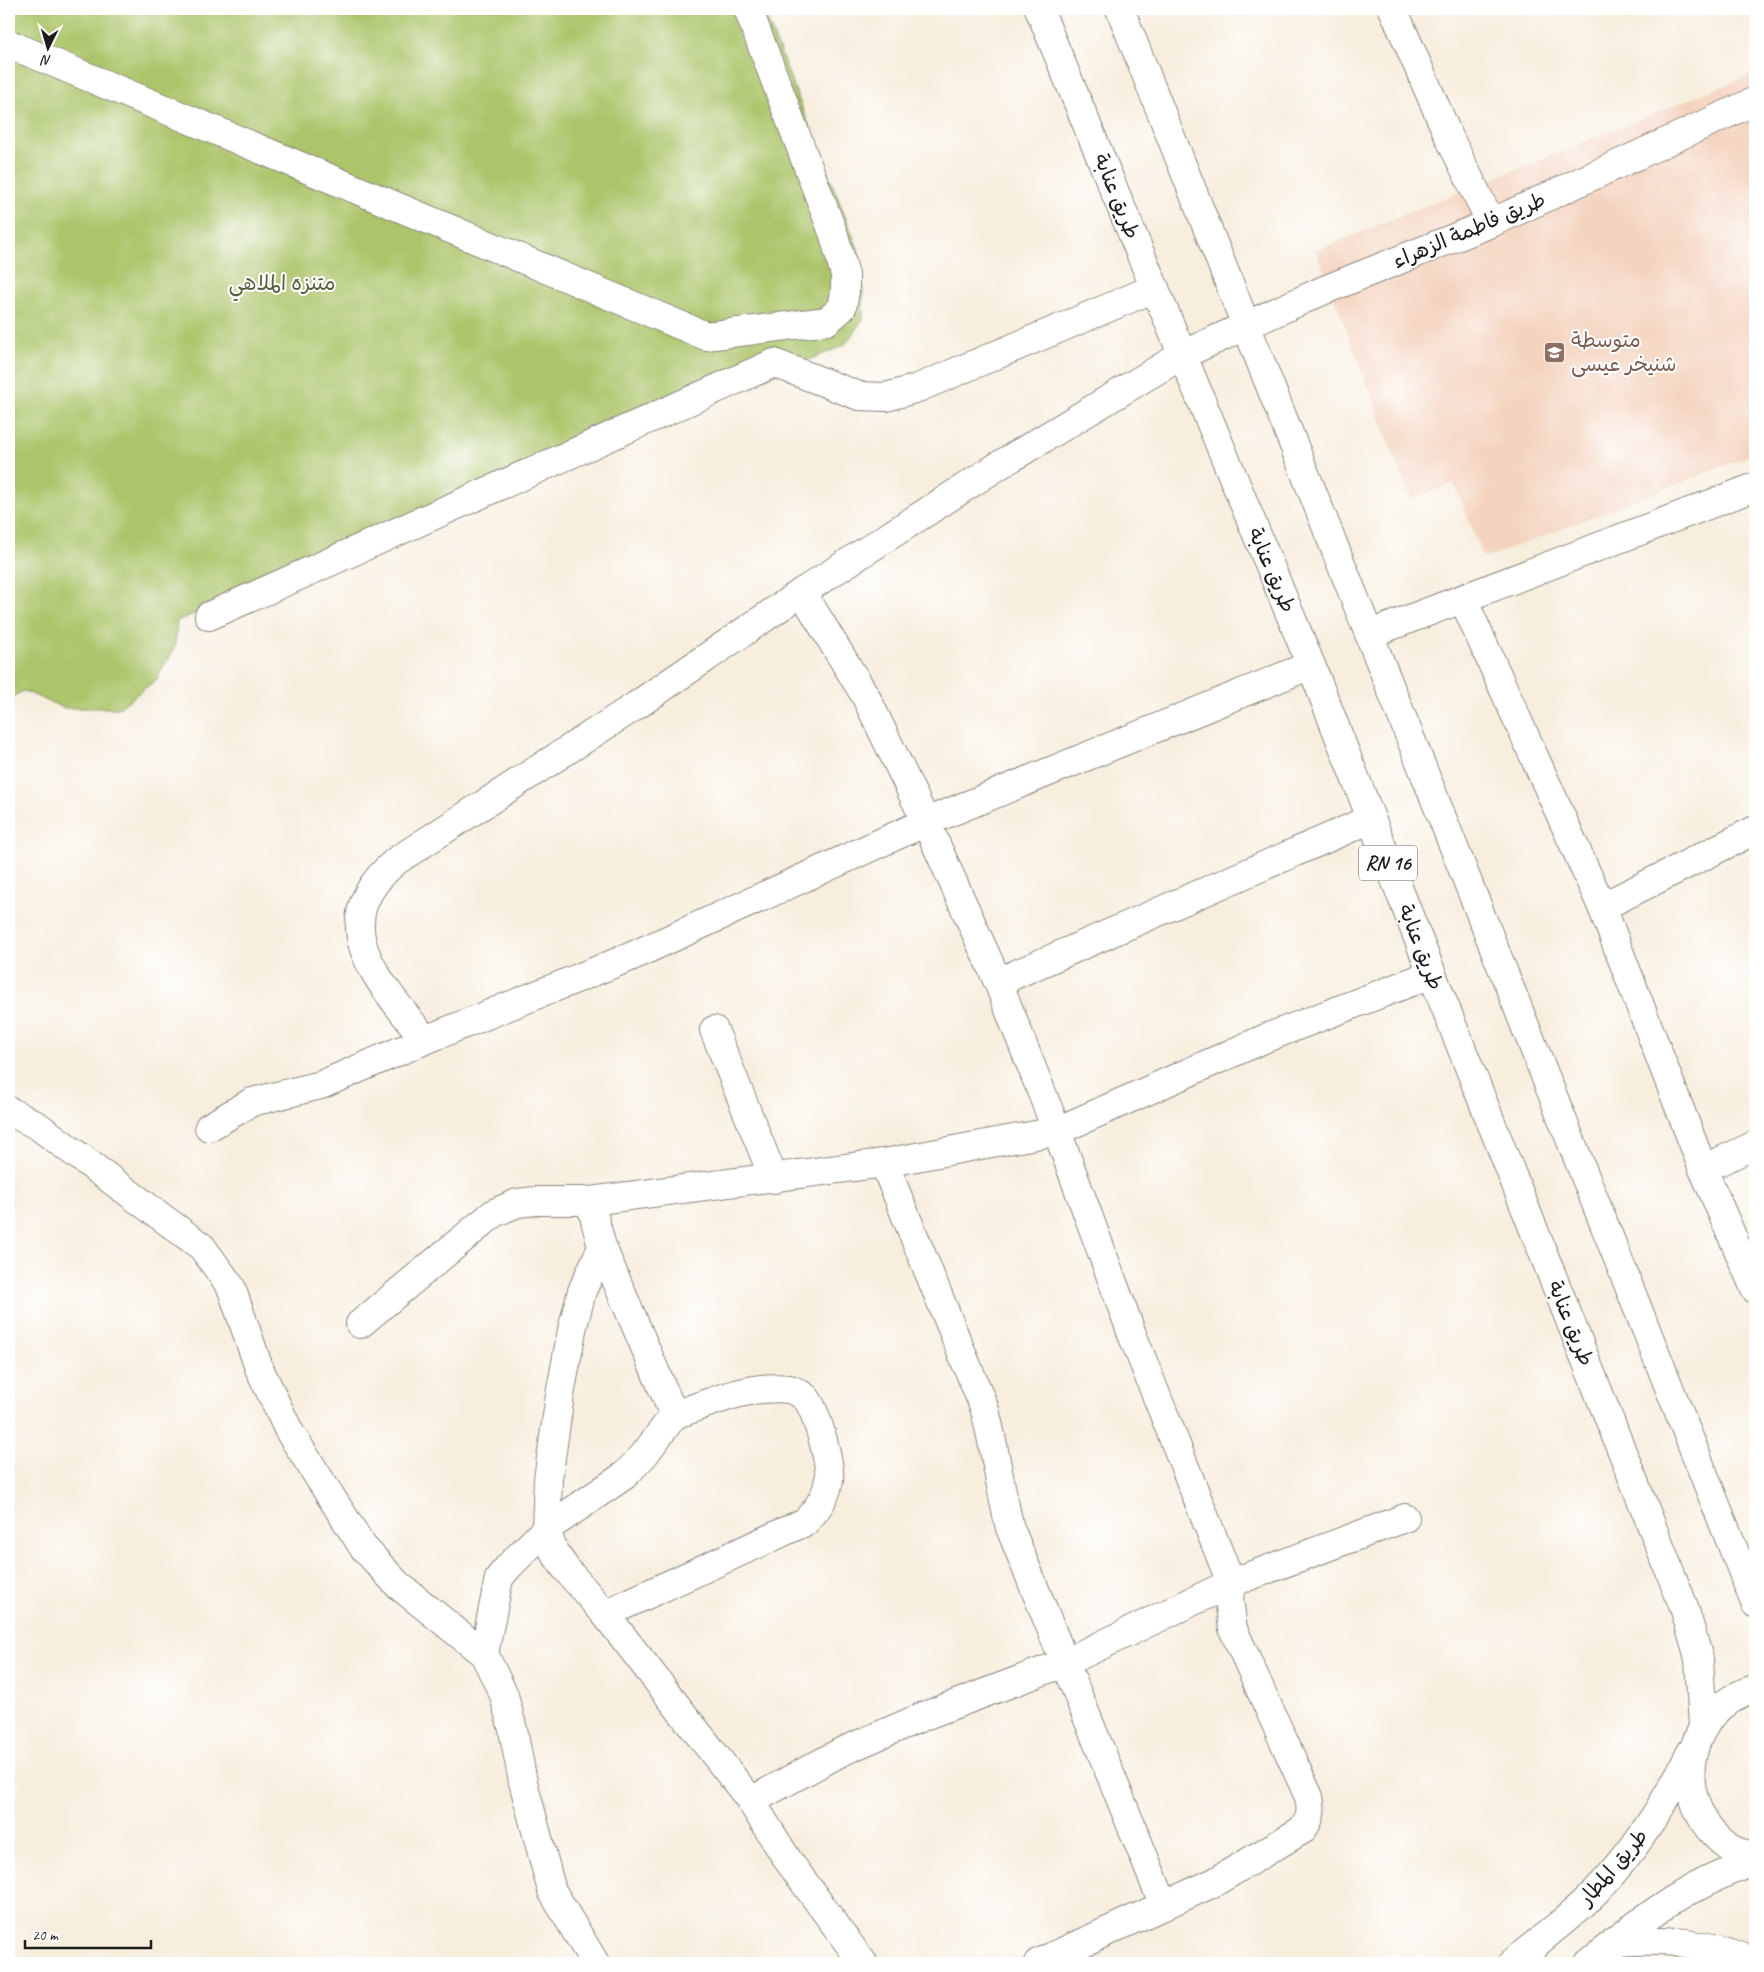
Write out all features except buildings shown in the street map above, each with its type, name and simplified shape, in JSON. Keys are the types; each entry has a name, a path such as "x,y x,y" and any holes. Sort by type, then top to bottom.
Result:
{"main road":[{"path":"9,44 706,336 827,321 842,308 846,292 845,275 834,235 748,9"},
{"name":"طريق عنابة","path":"1039,9 1312,665 1432,974 1684,1607 1699,1660 1703,1727"},
{"path":"1120,9 1755,1603"},
{"path":"1393,9 1448,135 1491,223"},
{"name":"طريق فاطمة الزهراء","path":"425,1040 372,971 361,939 362,906 378,876 422,844 621,715 802,592 998,466 1182,355 1322,291 1491,223 1755,101"},
{"path":"209,616 774,363 859,396 886,397 918,388 1155,288"},
{"path":"1370,634 1755,487"},
{"path":"802,592 866,697 926,822 998,982 1057,1131 1132,1334 1231,1583 1229,1599 1234,1629 1309,1798 1311,1814 1309,1821 1295,1835 1215,1882 1038,1963"},
{"path":"1463,599 1602,907 1703,1170 1755,1289"},
{"path":"210,1127 252,1102 321,1085 425,1040 630,957 926,822 1312,665"},
{"path":"998,982 1371,819"},
{"path":"1602,907 1755,830"},
{"path":"360,1324 494,1213 517,1203 590,1201 774,1179 884,1163 1057,1131 1266,1038 1432,974"},
{"path":"714,1030 774,1179"},
{"path":"9,1111 38,1126 202,1248 231,1286 258,1368 289,1431 363,1547 397,1584 484,1654 504,1695 523,1782 552,1892 595,1963"},
{"path":"1703,1170 1755,1144"},
{"path":"884,1163 984,1406 993,1441 999,1483 1010,1528 1164,1906"},
{"path":"590,1201 602,1247 674,1415"},
{"path":"602,1247 582,1291 572,1330 560,1395 548,1479 546,1529 554,1552 605,1614 751,1801 787,1859 863,1963"},
{"path":"484,1654 500,1578 546,1529 625,1475 644,1456 674,1415 733,1394 791,1389 806,1398 815,1415 828,1465 829,1478 817,1510 805,1522 605,1614"},
{"path":"751,1801 841,1752 924,1716 1064,1663 1231,1583 1405,1518"},
{"path":"1703,1727 1720,1707 1742,1693 1755,1689"},
{"name":"طريق المطار","path":"1512,1963 1583,1904 1614,1871 1644,1834 1670,1795 1703,1727"},
{"path":"1691,1752 1690,1780 1695,1803 1706,1824 1722,1841 1739,1853 1755,1860"},
{"path":"1589,1963 1647,1916 1682,1893 1719,1874 1755,1860"},
{"path":"1614,1942 1653,1939 1690,1942 1726,1950 1755,1962"}],"shaded area":[{"name":"متوسطة شنيخر عيسى","path":"1755,73 1755,454 1484,559 1454,483 1411,500 1316,250"}],"green space":[{"name":"متنزه الملاهي","path":"9,9 763,9 858,249 863,291 863,319 845,345 177,621 175,646 157,679 119,708 64,708 24,691 9,698"}],"place":[{"name":"متوسطة شنيخر عيسى","path":"1555,352"}]}
